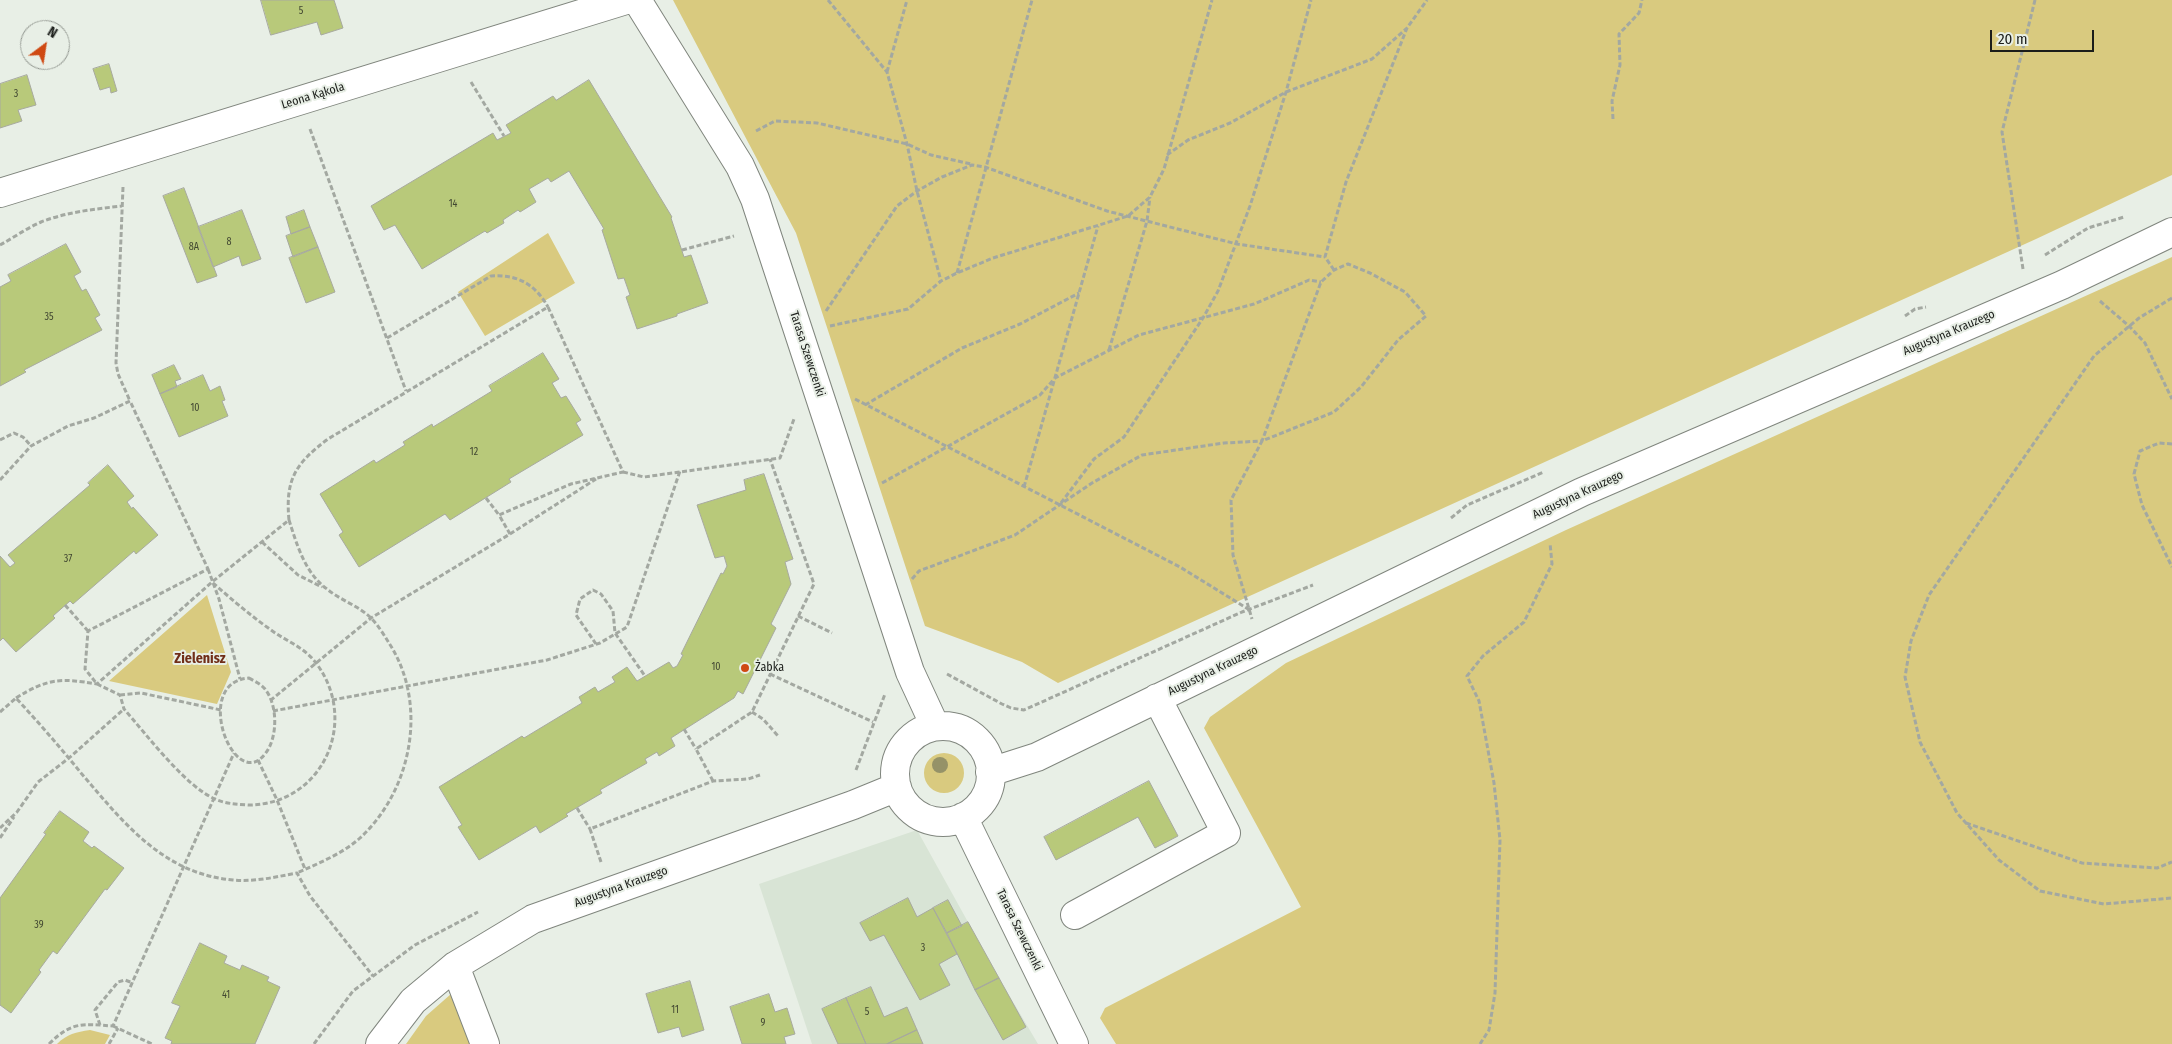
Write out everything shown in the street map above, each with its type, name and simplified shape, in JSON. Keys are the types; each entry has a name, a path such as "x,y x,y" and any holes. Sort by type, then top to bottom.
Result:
{"street":[{"name":"Leona Kąkola","path":"0,193 626,0"},
{"name":"Tarasa Szewczenki","path":"637,0 740,166 755,199 806,331 813,374 910,672 935,726"},
{"name":"Augustyna Krauzego","path":"990,772 1036,757 1582,492 2062,285 2172,232"},
{"path":"1075,915 1226,833 1157,698"},
{"path":"935,726 951,727 966,732 979,742 987,756 990,772 989,786 984,798 975,809 964,817 948,822 931,821 916,814 904,802 896,787 894,771 898,755 907,742 920,732 935,726"},
{"name":"Augustyna Krauzego","path":"380,1044 413,1001 455,966 533,919 853,805 896,787"},
{"name":"Tarasa Szewczenki","path":"964,817 1074,1044"},
{"path":"455,966 485,1044"}],"path":[{"path":"828,0 887,72 908,144 917,191 940,281"},
{"path":"887,72 906,0"},
{"path":"956,273 1032,0"},
{"path":"1109,350 1147,221 1150,197 1164,169 1212,0"},
{"path":"1058,506 1094,459 1124,437 1203,318 1218,291 1237,244 1286,92 1311,0"},
{"path":"1167,155 1188,140 1230,123 1286,92 1372,59 1407,28 1427,0"},
{"path":"1613,118 1612,101 1620,65 1619,34 1639,13 1642,0"},
{"path":"2028,299 2002,132 2034,0"},
{"path":"1325,257 1346,182 1407,28"},
{"path":"468,77 504,136"},
{"path":"727,145 775,121 817,123 908,144 931,155 985,167 1106,211 1237,244 1325,257 1334,270"},
{"path":"309,124 406,391"},
{"path":"125,154 116,364 118,374 208,569 240,679"},
{"path":"806,331 897,206 917,191 972,164"},
{"path":"806,331 908,309 940,281 956,273 993,258 1128,216 1150,197"},
{"path":"0,246 39,223 60,216 90,209 122,206"},
{"path":"1024,487 1098,225"},
{"path":"682,250 739,234"},
{"path":"888,603 920,572 1015,535 1092,483 1142,456 1178,452 1224,443 1262,441 1334,412 1361,387 1398,340 1426,316 1405,292 1370,273 1348,264 1334,270 1322,282 1262,441 1230,500 1233,555 1262,648"},
{"path":"387,338 491,276 505,275 526,281 542,295 623,472"},
{"path":"854,499 1040,395 1055,378 1139,335 1254,304 1309,280 1322,282"},
{"path":"2062,285 2093,296 2129,326 2144,343 2172,400"},
{"path":"864,405 962,348 1020,324 1079,293"},
{"path":"2172,298 2138,318 2094,356 1930,595 1911,641 1905,677 1920,742 1956,813 1999,860 2040,891 2104,904 2172,898"},
{"path":"325,588 302,559 289,520 290,487 297,469 308,454 328,438 548,307"},
{"path":"813,374 864,405 1180,567 1249,610"},
{"path":"0,480 2,474 31,446 68,426 94,418 130,401"},
{"path":"499,515 571,484 623,472 644,477 780,458 795,416"},
{"path":"0,440 14,433 23,437 31,446"},
{"path":"2172,444 2159,443 2140,451 2134,474 2142,505 2172,567"},
{"path":"696,749 752,712 814,584 770,459"},
{"path":"273,711 548,660 596,644 616,633 626,627 680,471"},
{"path":"271,700 372,618 598,478"},
{"path":"486,498 510,534"},
{"path":"1480,1044 1489,1030 1495,992 1500,840 1494,784 1479,700 1466,676 1483,656 1524,622 1552,564 1549,534 1539,512"},
{"path":"97,684 212,582 289,520"},
{"path":"16,698 128,828 153,848 184,866 231,880 259,880 297,873 329,858 360,838 381,813 394,792 402,771 410,739 412,716 408,686 396,653 372,618 325,588 298,575 262,542"},
{"path":"88,631 208,569"},
{"path":"120,695 124,709 191,784 213,798 225,803 261,805 277,800 304,785 327,756 334,738 336,723 334,700 326,679 306,652 272,631 212,582"},
{"path":"596,644 576,615 580,599 593,590 601,594 613,611 616,633 645,676"},
{"path":"65,605 88,631 85,669 97,684"},
{"path":"798,616 832,633"},
{"path":"770,674 873,722"},
{"path":"249,678 265,689 271,700 274,732 269,750 262,758 248,762 234,753 225,741 221,726 221,710 226,690 233,682 249,678"},
{"path":"0,712 16,698 36,685 69,679 97,684 120,695 141,693 221,710"},
{"path":"855,773 886,692"},
{"path":"0,838 38,782 69,758 124,709"},
{"path":"752,712 763,719 779,737"},
{"path":"684,729 712,781"},
{"path":"110,1044 133,983 234,753"},
{"path":"258,760 277,800 305,870"},
{"path":"590,829 712,781 748,779 760,775"},
{"path":"577,808 590,829 600,859"},
{"path":"0,828 17,812"},
{"path":"1965,823 2082,863 2158,868 2172,862"},
{"path":"297,873 310,896 372,976"},
{"path":"100,1025 95,1010 118,982 125,980 133,983"},
{"path":"49,1044 63,1030 75,1026 100,1025 116,1027 152,1044"}],"shaded area":[{"path":"673,0 2172,0 2172,175 2036,239 1058,683 1022,662 925,626 796,233"},
{"path":"548,233 575,283 485,336 458,292"},
{"path":"2172,257 2172,1044 1116,1044 1100,1018 1105,1008 1301,907 1204,728 1210,717 1286,663 1566,530"},
{"path":"207,595 231,672 217,704 109,681"},
{"path":"948,753 955,756 961,762 964,773 963,781 955,790 948,793 940,793 933,790 925,781 924,769 927,762 936,754"},
{"path":"917,830 1038,1044 812,1044 759,884"},
{"path":"451,994 471,1044 406,1044 426,1016"},
{"path":"90,1030 110,1035 105,1044 57,1044 72,1034"}],"building":[{"path":"261,0 334,0 343,28 321,35 317,22 271,35"},
{"path":"109,64 117,91 111,93 110,87 100,90 93,69"},
{"path":"27,75 36,105 18,110 22,121 0,128 0,84"},
{"path":"589,80 672,217 684,257 691,255 708,303 677,314 677,316 637,329 626,297 630,295 624,278 618,279 602,230 604,229 569,171 551,182 548,178 529,189 536,202 520,212 518,210 503,220 504,223 487,233 485,231 422,269 395,225 384,230 371,206 493,133 497,140 511,133 506,125 553,96 556,100"},
{"path":"184,188 217,276 197,283 163,196"},
{"path":"242,210 261,259 242,266 239,256 213,267 198,227"},
{"path":"304,210 310,227 291,234 286,217"},
{"path":"310,227 318,247 293,257 286,236"},
{"path":"66,244 81,272 74,276 82,291 86,289 100,315 95,318 102,330 24,370 26,372 0,386 0,287 11,281 8,275"},
{"path":"318,247 335,292 306,303 289,258"},
{"path":"543,353 559,379 552,383 561,398 566,396 581,420 576,423 583,435 509,479 511,482 450,520 445,514 359,567 339,535 343,532 320,494 374,460 376,463 405,445 403,442 432,424 433,427 492,391 489,386"},
{"path":"174,365 181,379 175,381 177,387 160,394 152,375"},
{"path":"203,375 210,391 220,386 225,400 222,401 228,416 179,437 160,394"},
{"path":"108,465 134,496 127,502 132,509 133,507 158,535 136,554 134,551 73,604 70,601 53,616 55,618 16,652 3,638 0,641 0,556 10,567 15,563 8,555 90,485 88,483"},
{"path":"764,474 793,559 785,562 791,584 771,624 776,628 743,694 738,691 734,698 671,738 675,746 659,756 657,752 645,759 647,763 600,790 602,793 566,814 568,816 540,833 536,826 479,860 458,827 462,825 439,787 522,736 524,738 582,703 579,697 595,687 598,692 615,682 612,677 627,667 637,681 669,662 673,668 677,666 683,655 681,654 721,573 723,574 727,566 724,556 715,558 697,505 746,490 744,480"},
{"path":"1149,781 1178,836 1155,848 1138,817 1056,860 1044,837"},
{"path":"60,811 89,832 83,841 92,848 94,846 124,868 107,890 105,889 57,954 53,951 39,970 41,972 11,1013 0,1005 0,898 46,834 44,833"},
{"path":"908,898 917,917 933,908 957,954 939,964 950,985 920,1000 884,935 870,941 860,923"},
{"path":"948,900 962,926 947,933 933,908"},
{"path":"968,922 999,978 975,990 947,933"},
{"path":"200,943 227,956 224,963 240,970 242,965 269,977 267,981 280,987 255,1044 171,1044 172,1041 165,1038 180,1006 172,1003"},
{"path":"999,978 1026,1027 1003,1040 975,990"},
{"path":"690,981 704,1030 682,1037 679,1027 658,1033 646,994"},
{"path":"871,987 884,1017 907,1007 917,1030 887,1044 866,1044 846,998"},
{"path":"769,994 775,1012 787,1008 795,1034 784,1037 786,1044 742,1044 730,1007"},
{"path":"846,998 866,1044 838,1044 822,1009"},
{"path":"917,1030 923,1044 887,1044"}],"place":[{"name":"Żabka","path":"745,668"}],"district":[{"name":"Zielenisz","path":"200,659"}]}
